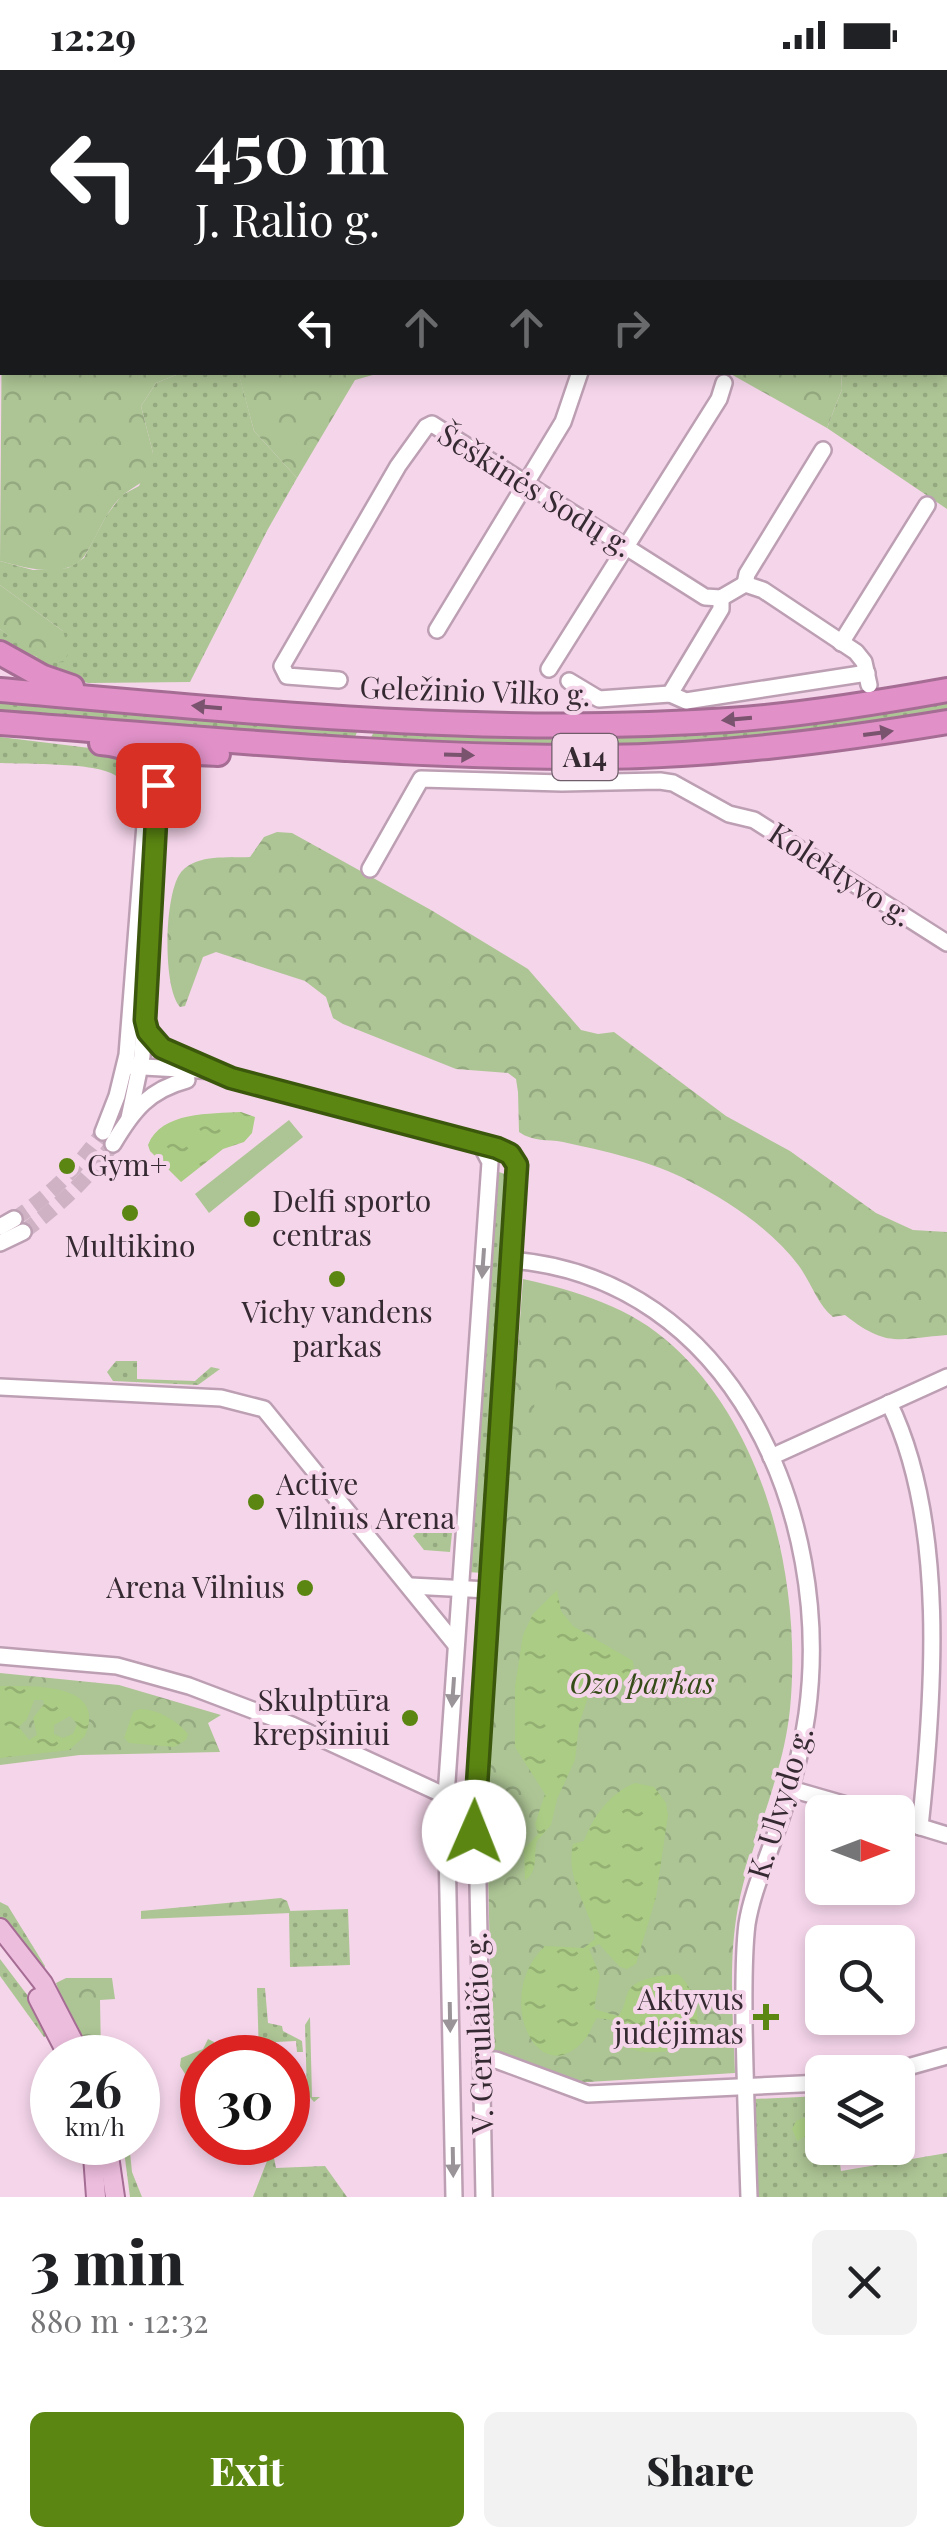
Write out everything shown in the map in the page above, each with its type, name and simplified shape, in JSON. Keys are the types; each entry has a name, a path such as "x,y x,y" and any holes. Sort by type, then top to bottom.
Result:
{"highway":[{"path":"0,653 57,683 124,700"},
{"path":"794,713 819,702 859,696 868,679 890,692 924,687 947,690"},
{"name":"Geležinio Vilko g.","path":"0,690 376,720 576,726 732,720 947,690"},
{"path":"0,724 51,739 130,748 153,785 174,758 190,752 281,758 366,751 362,735 368,724 376,720"},
{"name":"Geležinio Vilko g.","path":"0,724 366,751 502,756 657,755 808,743 947,722"}],"main road":[{"path":"0,1928 42,1983 70,2035"},
{"path":"0,1945 57,2035"},
{"path":"94,2165 96,2197"},
{"path":"110,2165 115,2197"}],"street":[{"path":"436,630 563,422 579,375"},
{"path":"549,670 719,400 724,383"},
{"name":"Šeškinės Sodų g.","path":"339,680 287,676 282,666 398,466 426,427 436,425 705,597 721,598"},
{"path":"745,584 746,574 822,450"},
{"path":"841,643 928,505"},
{"path":"569,681 600,699 670,694 686,701 868,679 863,659 763,590 745,584 721,598 721,609 670,694"},
{"name":"Kolektyvo g.","path":"370,868 421,779 562,783 660,780 673,783 729,814 754,820 947,943"},
{"path":"153,785 145,1020 132,1072 108,1138 155,1092 187,1080 224,1074"},
{"path":"129,1118 153,785"},
{"path":"145,1020 148,1032 162,1048 224,1074 510,1154"},
{"path":"132,1072 224,1074"},
{"path":"132,1072 187,1080"},
{"path":"481,1145 490,1162 510,1154"},
{"name":"V. Gerulaičio g.","path":"484,2197 475,1801 518,1174 510,1154"},
{"name":"V. Gerulaičio g.","path":"454,2197 446,1796 490,1162"},
{"path":"0,1243 12,1226"},
{"name":"K. Ulvydo g.","path":"511,1260 565,1269 602,1281 658,1312 712,1359 772,1457 802,1562 811,1633 810,1695 791,1788 759,1875 748,1922 744,1964 749,2197"},
{"path":"772,1457 947,1376"},
{"path":"0,1387 221,1398 264,1409 456,1645"},
{"path":"889,1404 919,1489 932,1559 934,1657 920,1827"},
{"path":"410,1586 488,1590"},
{"path":"0,1656 99,1663 189,1686 292,1725 446,1796 475,1801"},
{"path":"791,1788 814,1795"},
{"path":"915,1825 947,1835"},
{"path":"915,2065 947,2056"},
{"path":"480,2061 502,2062 588,2094 805,2084"}],"green space":[{"path":"1,375 176,375 156,383 141,406 153,453 151,475 115,504 80,561 70,567 47,570 0,561"},
{"path":"176,375 237,375 254,431 297,478 190,682 88,683 58,676 0,646 0,629 37,657 63,631 0,585 0,561 33,570 68,568 84,558 122,495 139,486 153,453 141,406 156,383"},
{"path":"237,375 373,375 355,380 297,478 254,431"},
{"path":"733,375 841,375 842,389 827,428"},
{"path":"841,375 947,375 947,509 827,428 842,389"},
{"path":"0,585 63,631 69,651 64,662 37,657 0,629"},
{"path":"0,697 357,732 354,740 0,714"},
{"path":"947,698 947,716 871,729 617,751 370,739 374,732 422,736"},
{"path":"0,737 114,751 136,769 138,807 131,807 124,784 110,773 80,766 0,763"},
{"path":"277,832 292,833 528,969 581,1030 614,1032 726,1116 790,1151 876,1213 913,1230 947,1232 947,1335 893,1339 872,1333 845,1315 833,1317 788,1253 734,1207 675,1174 644,1162 524,1135 519,1132 516,1079 508,1073 456,1069 343,1024 333,1018 326,997 305,981 216,952 203,957 185,1006 180,1007 170,980 167,939 172,898 182,871 196,862 214,858 250,857 264,837"},
{"path":"289,1120 303,1137 209,1213 195,1194"},
{"path":"496,1171 511,1176 483,1573 467,1572"},
{"name":"Ozo parkas","path":"523,1279 603,1302 657,1332 673,1346 706,1381 733,1422 755,1466 772,1514 790,1612 790,1709 781,1760 738,1907 732,1969 735,2073 572,2083 492,2051 486,1780"},
{"path":"116,1361 137,1361 137,1379 195,1381 211,1367 220,1369 198,1385 113,1381 107,1372"},
{"path":"535,1376 556,1377 555,1417 534,1416"},
{"path":"452,1533 450,1552 424,1550 413,1536"},
{"path":"0,1673 119,1685 221,1715 208,1723 220,1752 80,1755 0,1765"},
{"path":"281,1898 287,1901 291,1913 141,1919 141,1911"},
{"path":"0,1902 8,1906 44,1970 40,1970 0,1918"},
{"path":"348,1909 350,1965 290,1967 289,1911"},
{"path":"0,1959 28,1996 49,2035 43,2035 0,1976"},
{"path":"66,1978 112,1978 115,1999 100,2000 101,2035 81,2035 56,1983"},
{"path":"257,1988 265,1988 268,2023 282,2026 291,2035 258,2035"},
{"path":"310,2017 312,2097 320,2097 314,2102 310,2097 310,2035 305,2035"},
{"path":"805,2097 805,2165 840,2165 841,2171 876,2165 915,2165 915,2158 947,2153 947,2197 755,2197 754,2099"},
{"path":"126,2165 131,2165 142,2197 130,2197"},
{"path":"265,2165 275,2165 325,2166 347,2197 253,2197"}],"water":[{"path":"241,1112 255,1117 252,1133 244,1142 223,1149 181,1182 150,1151 148,1145 154,1134 175,1120"},
{"path":"557,1590 561,1611 573,1626 633,1661 634,1673 631,1679 595,1690 588,1697 579,1724 575,1760 557,1799 551,1825 537,1841 534,1868 525,1880 524,1849 538,1834 535,1824 545,1794 515,1747 515,1686 523,1635 533,1614"},
{"path":"0,1686 63,1691 77,1696 86,1705 89,1718 85,1736 69,1750 0,1758","holes":["34,1700 43,1700 44,1704 33,1718 37,1735 29,1740 19,1727 27,1719","70,1716 77,1724 73,1734 63,1738 54,1734 54,1725"]},
{"path":"139,1709 172,1720 188,1734 186,1740 174,1747 129,1743 124,1738 133,1712"},
{"path":"635,1783 654,1787 666,1803 668,1815 656,1897 636,1964 627,1969 620,1967 599,1944 589,1949 600,1976 594,2009 618,2016 636,1983 677,1974 688,1986 696,2005 695,2033 678,2048 643,2052 629,2048 614,2020 597,2018 586,2038 569,2053 552,2055 538,2048 522,2013 522,1990 529,1967 545,1946 584,1948 595,1939 572,1870 573,1844 584,1841 610,1799"},
{"path":"805,2118 805,2136 797,2141 792,2129 796,2121"}],"tunnel":[{"path":"14,1219 63,1180 103,1132"},
{"path":"23,1232 72,1192 113,1144"}],"place":[{"name":"Gym+","path":"67,1166"},
{"name":"Multikino","path":"130,1213"},
{"name":"Delfi sporto centras","path":"252,1219"},
{"name":"Vichy vandens parkas","path":"337,1279"},
{"name":"Active Vilnius Arena","path":"256,1502"},
{"name":"Arena Vilnius","path":"305,1588"},
{"name":"Skulptūra krepšiniui","path":"410,1718"},
{"name":"Aktyvus judėjimas","path":"766,2017"}],"route":[{"path":"158,785 145,1020 156,1042 231,1078 497,1148 510,1154 517,1165 474,1832"}]}
